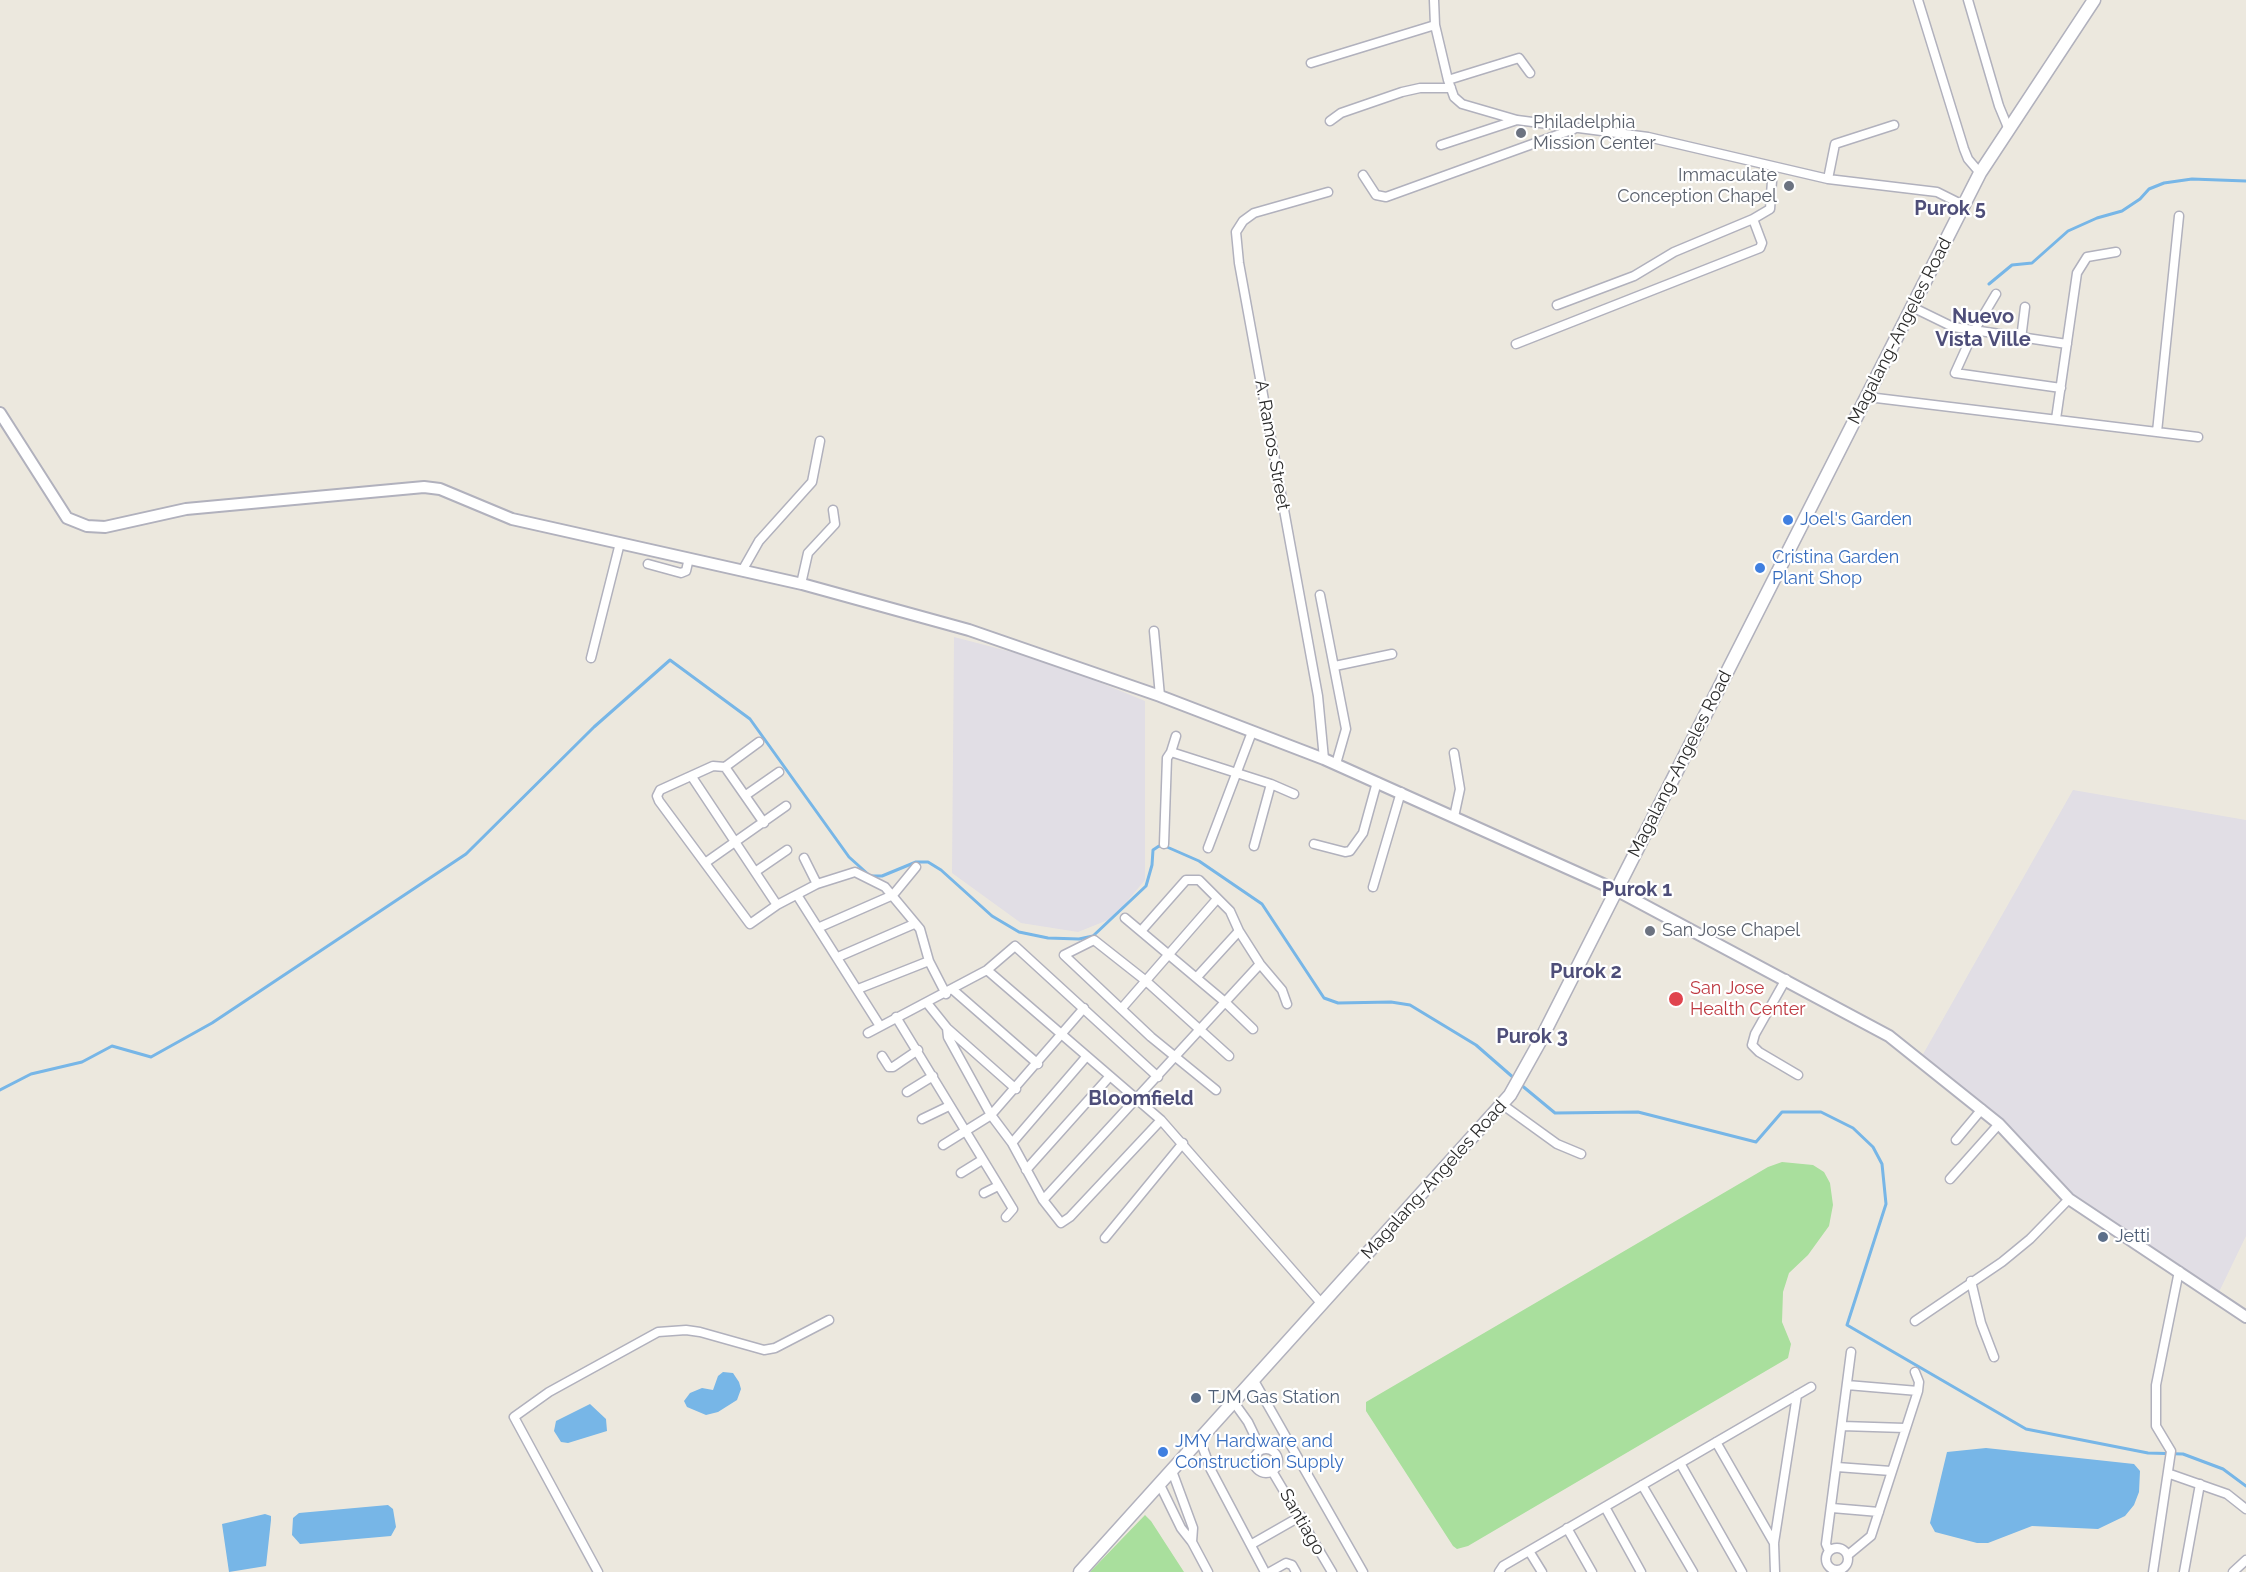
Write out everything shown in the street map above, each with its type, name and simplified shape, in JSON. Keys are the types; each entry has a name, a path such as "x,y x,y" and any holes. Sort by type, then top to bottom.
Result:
{"main road":[{"name":"Magalang-Angeles Road","path":"1080,1572 1321,1303 1503,1105 1515,1087 1980,173 2094,0"}],"street":[{"path":"1434,0 1435,25 1450,84 1454,97 1462,104 1517,120 1648,137 1828,179 1937,192 1963,205"},
{"path":"1918,0 1964,148 1968,159 1980,173"},
{"path":"1968,0 1999,106 2009,130"},
{"path":"1311,63 1435,25"},
{"path":"1330,121 1341,113 1402,92 1450,84 1519,58 1530,73"},
{"path":"1441,145 1517,120"},
{"path":"1828,179 1835,144 1894,125"},
{"path":"1363,175 1376,195 1386,197 1577,128"},
{"path":"1557,305 1634,276 1674,252 1753,219 1770,209 1773,167"},
{"name":"A. Ramos Street","path":"1324,759 1318,696 1239,263 1236,232 1244,220 1254,213 1328,192"},
{"path":"2157,432 2179,216"},
{"path":"1516,344 1760,248 1762,243 1753,219"},
{"path":"2056,419 2077,273 2081,263 2095,254 2116,252"},
{"path":"1996,294 1955,368 1959,375 2061,388"},
{"path":"1912,307 1953,327 1974,332 2067,344"},
{"path":"2021,339 2025,307"},
{"path":"1868,397 2198,437"},
{"path":"0,413 67,518 87,526 105,527 186,509 424,487 458,496 512,519 801,584 892,607 969,630 1160,696 1324,759 1616,890 1889,1036 1999,1124 2069,1199 2246,1317"},
{"path":"742,571 759,541 812,482 820,441"},
{"path":"801,584 808,553 835,524 833,510"},
{"path":"591,658 620,543"},
{"path":"648,564 681,573 686,571 689,558"},
{"path":"1320,595 1346,729 1336,764"},
{"path":"1154,631 1160,696"},
{"path":"1335,666 1392,654"},
{"path":"1208,848 1252,732"},
{"path":"1164,844 1167,758 1176,736"},
{"path":"759,742 725,767 713,766 660,790 657,796 750,924 777,905 817,884 855,872 885,887 893,895 923,934 929,961 949,991 1038,1064"},
{"path":"1171,752 1236,775 1271,784 1294,794"},
{"path":"1454,753 1460,789 1454,817"},
{"path":"725,767 764,823"},
{"path":"746,795 779,772"},
{"path":"692,777 777,905"},
{"path":"1314,844 1345,852 1350,851 1363,832 1377,782"},
{"path":"1254,846 1271,784"},
{"path":"1373,886 1401,792"},
{"path":"705,862 786,806"},
{"path":"755,872 787,850"},
{"path":"804,858 817,884"},
{"path":"820,927 893,895 916,867"},
{"path":"1141,931 1186,880 1199,880 1230,911 1239,931 1260,964 1282,990 1287,1004"},
{"path":"797,895 820,927 880,1026"},
{"path":"1122,1008 1217,898"},
{"path":"1125,918 1197,977 1253,1029"},
{"path":"838,957 914,924"},
{"path":"1197,977 1239,931"},
{"path":"1216,1090 1064,956 1094,940 1146,981 1229,1056"},
{"path":"868,1033 987,970 1015,946 1158,1077"},
{"path":"858,989 929,961"},
{"path":"1043,1200 1260,964"},
{"path":"987,970 1161,1120 1183,1143 1231,1203 1321,1303"},
{"path":"1786,979 1762,1020 1752,1045 1759,1052 1798,1075"},
{"path":"927,1003 946,1028 1016,1089"},
{"path":"944,1145 991,1115 1038,1064 1084,1008"},
{"path":"896,1017 1013,1209 1006,1217"},
{"path":"946,1028 951,1044 991,1115 1012,1143 1043,1200 1058,1221 1065,1222 1161,1120"},
{"path":"882,1056 889,1067 893,1067 918,1050"},
{"path":"1012,1143 1086,1057"},
{"path":"907,1092 933,1076"},
{"path":"1026,1170 1110,1076"},
{"path":"1503,1105 1557,1144 1581,1154"},
{"path":"922,1119 949,1106"},
{"path":"1956,1140 1982,1109"},
{"path":"1950,1179 1999,1124"},
{"path":"1105,1238 1183,1143"},
{"path":"961,1173 982,1160"},
{"path":"984,1193 998,1186"},
{"path":"1915,1321 1971,1281 1988,1272 2030,1239 2069,1199"},
{"path":"2153,1572 2170,1472 2171,1451 2156,1426 2156,1385 2179,1271"},
{"path":"1971,1281 1981,1323 1994,1357"},
{"path":"598,1572 514,1417 549,1392 658,1332 686,1330 700,1332 764,1350 775,1348 829,1320"},
{"path":"1851,1352 1826,1544 1828,1566 1835,1571 1842,1569 1847,1563 1848,1555 1871,1536 1918,1391 1919,1382 1915,1372"},
{"path":"1253,1379 1363,1572"},
{"path":"1847,1385 1918,1391"},
{"path":"1499,1572 1503,1566 1567,1528 1811,1387"},
{"path":"1773,1570 1774,1543 1797,1395"},
{"name":"Santiago","path":"1233,1401 1248,1422 1261,1449"},
{"path":"1842,1426 1905,1428"},
{"path":"1200,1440 1211,1470 1265,1572"},
{"path":"1716,1442 1774,1543"},
{"name":"Santiago","path":"1261,1449 1269,1449 1276,1453 1279,1461 1272,1472 1260,1471 1254,1464 1255,1456 1261,1449"},
{"path":"1680,1463 1742,1572"},
{"path":"1837,1467 1891,1471"},
{"path":"1172,1471 1193,1528 1192,1542"},
{"name":"Santiago","path":"1272,1472 1301,1516 1332,1572"},
{"path":"2170,1472 2227,1494 2246,1509"},
{"path":"2184,1572 2200,1484"},
{"path":"1160,1485 1181,1528 1192,1542 1208,1572"},
{"path":"1642,1485 1693,1572"},
{"path":"1170,1504 1178,1503 1182,1497"},
{"path":"1605,1507 1641,1572"},
{"path":"1832,1508 1879,1512"},
{"path":"1252,1544 1301,1516"},
{"path":"1567,1528 1592,1572"},
{"path":"1828,1551 1835,1548 1843,1549 1848,1555"},
{"path":"1529,1551 1542,1572"},
{"path":"2233,1572 2246,1560"},
{"path":"1270,1572 1286,1563 1292,1565 1296,1572"}],"shaded area":[{"path":"954,637 1050,662 1145,701 1145,880 1113,918 1078,932 1021,923 952,873"},
{"path":"2073,790 2246,820 2246,1236 2218,1294 2072,1193 2016,1136 1922,1056"}],"green space":[{"path":"1782,1162 1813,1165 1824,1172 1830,1183 1833,1205 1829,1226 1808,1255 1789,1273 1783,1292 1782,1322 1791,1344 1788,1358 1468,1546 1457,1549 1453,1546 1366,1411 1366,1402 1768,1167"},
{"path":"1145,1515 1184,1572 1090,1572"}],"water":[{"path":"723,1372 733,1373 739,1382 741,1389 737,1400 718,1412 706,1415 687,1407 684,1401 690,1393 702,1388 713,1390 718,1376"},
{"path":"590,1404 606,1419 607,1431 568,1443 561,1442 554,1431 556,1421"},
{"path":"1986,1448 2134,1464 2140,1471 2139,1492 2134,1505 2125,1516 2098,1529 2032,1526 1988,1543 1977,1543 1935,1532 1930,1523 1947,1452"},
{"path":"388,1505 393,1509 396,1527 391,1536 300,1544 292,1535 293,1518 299,1513"},
{"path":"265,1514 271,1516 266,1566 229,1572 222,1524"}],"waterway":[{"path":"1989,284 2012,265 2032,263 2068,231 2097,218 2122,211 2140,199 2149,189 2164,183 2192,179 2246,181"},
{"path":"0,1090 31,1074 82,1062 112,1046 151,1057 212,1023 466,854 594,727 670,660 750,719 849,857 870,876 882,876 916,862 928,862 941,870 992,916 1019,932 1048,938 1079,939 1093,936 1146,886 1152,865 1153,850 1159,846 1167,847 1199,861 1262,904 1324,998 1338,1003 1391,1002 1410,1005 1476,1045 1515,1079"},
{"path":"1520,1084 1555,1113 1638,1112 1756,1142 1782,1112 1821,1112 1853,1128 1873,1147 1882,1164 1886,1204 1847,1325 2026,1429 2148,1453 2183,1454 2223,1469 2246,1486"}],"place":[{"name":"Philadelphia Mission Center","path":"1521,133"},
{"name":"Immaculate Conception Chapel","path":"1789,186"},
{"name":"Joel's Garden","path":"1788,520"},
{"name":"Cristina Garden Plant Shop","path":"1760,568"},
{"name":"San Jose Chapel","path":"1650,931"},
{"name":"San Jose Health Center","path":"1676,999"},
{"name":"Jetti","path":"2103,1237"},
{"name":"TJM Gas Station","path":"1196,1398"},
{"name":"JMY Hardware and Construction Supply","path":"1163,1452"}],"district":[{"name":"Purok 5","path":"1950,209"},
{"name":"Nuevo Vista Ville","path":"1983,328"},
{"name":"Purok 1","path":"1637,890"},
{"name":"Purok 2","path":"1586,972"},
{"name":"Purok 3","path":"1532,1037"},
{"name":"Bloomfield","path":"1141,1099"}]}
